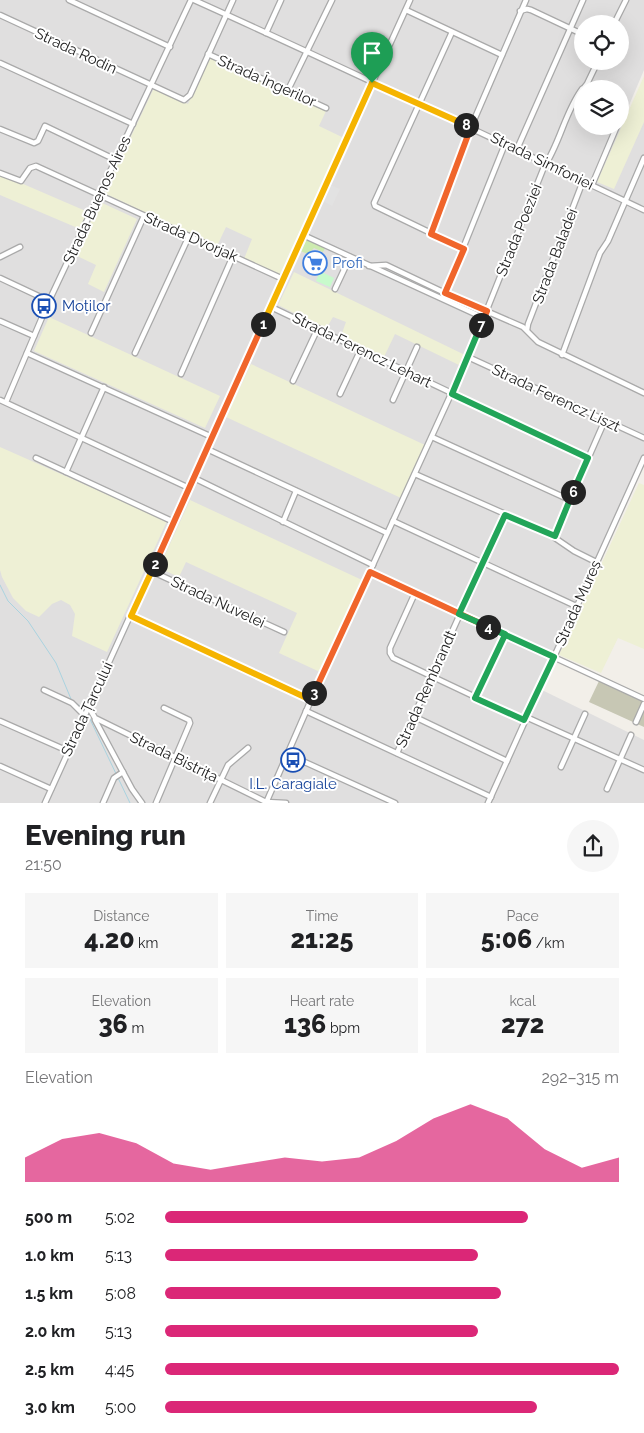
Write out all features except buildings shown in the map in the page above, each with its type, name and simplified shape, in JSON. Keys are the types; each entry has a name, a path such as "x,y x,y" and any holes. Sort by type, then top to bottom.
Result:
{"street":[{"path":"69,0 170,47"},
{"name":"Strada Buenos Aires","path":"6,402 49,300 193,0"},
{"name":"Strada Simfoniei","path":"193,0 471,127 644,210"},
{"path":"208,54 233,0"},
{"path":"266,33 281,0"},
{"path":"288,90 332,0"},
{"name":"Strada Țarcului","path":"45,803 410,0"},
{"path":"431,234 471,127 526,0"},
{"path":"517,149 583,0"},
{"path":"618,15 626,0"},
{"path":"406,10 502,55"},
{"path":"520,11 531,10 574,30"},
{"name":"Strada Rodin","path":"0,15 182,100 190,95 208,54"},
{"path":"452,32 374,203 375,206 464,249"},
{"name":"Strada Îngerilor","path":"208,54 326,108"},
{"path":"0,63 133,124"},
{"name":"Strada Poeziei","path":"266,802 452,394 546,163 574,106"},
{"path":"0,129 34,143 38,141 45,126 116,160"},
{"path":"592,185 614,135"},
{"path":"439,297 464,249 505,144"},
{"path":"562,355 600,253 608,241 644,158"},
{"name":"Strada Dvorjak","path":"0,173 18,181 24,179 30,168 36,166 283,279"},
{"name":"Strada Baladei","path":"527,330 584,181"},
{"path":"91,333 144,216"},
{"path":"304,235 484,318"},
{"path":"135,353 189,236"},
{"path":"0,257 20,248"},
{"path":"180,374 233,256"},
{"path":"335,289 350,257"},
{"path":"369,266 386,265 523,327 538,342 644,393"},
{"path":"0,278 49,300"},
{"name":"Strada Ferencz Lehart","path":"271,307 588,458"},
{"path":"0,321 34,336"},
{"path":"294,381 318,328"},
{"path":"393,400 417,347"},
{"path":"340,394 361,349"},
{"path":"26,353 212,437"},
{"name":"Strada Ferencz Liszt","path":"468,357 644,438"},
{"path":"66,472 104,387"},
{"path":"0,400 189,488"},
{"path":"555,536 605,420"},
{"path":"432,437 570,500"},
{"path":"207,450 388,533"},
{"path":"36,458 174,522"},
{"name":"Strada Mureș","path":"488,803 644,458"},
{"path":"415,474 555,536 574,551 596,562"},
{"path":"194,478 373,565"},
{"path":"282,522 296,491"},
{"name":"Strada Rembrandt","path":"397,753 415,717 459,614 505,515"},
{"path":"393,521 576,606"},
{"name":"Strada Nuvelei","path":"152,571 284,632"},
{"path":"370,572 644,699"},
{"path":"415,593 390,648 392,658 433,676 475,698 574,738 644,770"},
{"path":"131,616 311,700"},
{"path":"475,698 505,634"},
{"path":"44,690 72,703 84,715"},
{"path":"636,722 644,704"},
{"path":"88,706 119,775 142,803"},
{"path":"156,803 190,723 189,720 164,708"},
{"path":"306,711 491,797"},
{"path":"561,767 585,714"},
{"path":"415,717 507,760"},
{"name":"Strada Bistrița","path":"95,718 266,802"},
{"path":"0,721 68,751"},
{"path":"607,789 631,734"},
{"path":"210,803 228,765 248,748"},
{"path":"287,754 395,803"},
{"path":"0,766 51,789"},
{"path":"103,803 119,775"},
{"path":"266,802 286,803"}],"shaded area":[{"path":"0,0 644,0 644,70 629,105 629,80 574,80 574,135 629,135 629,111 644,118 644,462 542,690 644,740 644,803 0,803"},
{"path":"210,56 326,111 319,126 344,138 280,276 244,259 252,239 226,227 217,246 104,193 154,88 188,104"},
{"path":"644,76 644,122 614,189 597,182 618,135 629,135 629,110"},
{"path":"0,174 88,212 80,229 0,195"},
{"path":"330,185 340,189 332,206 323,201"},
{"path":"100,202 137,219 104,292 88,284 96,265 75,255"},
{"path":"294,272 467,356 461,366 395,334 384,357 341,336 346,322 333,317 326,329 278,305"},
{"path":"49,317 220,396 205,428 34,351"},
{"path":"251,364 425,445 401,498 226,417"},
{"path":"0,447 167,521 107,652 72,636 75,614 70,605 61,600 52,604 39,617 26,611 13,598 2,577 0,570"},
{"path":"639,483 644,485 644,649 618,638 601,673 559,655"},
{"path":"190,500 362,580 320,672 279,653 297,613 186,562 179,577 159,568"},
{"path":"599,681 644,701 644,727 589,702"}],"green space":[{"path":"305,239 325,248 323,252 314,248 308,254 300,251"},
{"path":"320,271 334,278 330,287 316,281"}],"waterway":[{"path":"0,585 8,601 28,621 56,663 71,699 82,708"},
{"path":"88,715 130,803"}],"place":[{"name":"Profi","path":"315,263"},
{"name":"Moților","path":"44,306"},
{"name":"I.L. Caragiale","path":"293,760"}],"route":[{"path":"372,83 131,616 311,700 370,572 459,614 487,627 505,634 554,657 524,720 475,698 505,634 459,614 505,515 555,536 588,458 452,394 487,311 445,293 464,249 431,234 471,127 372,83"}]}
